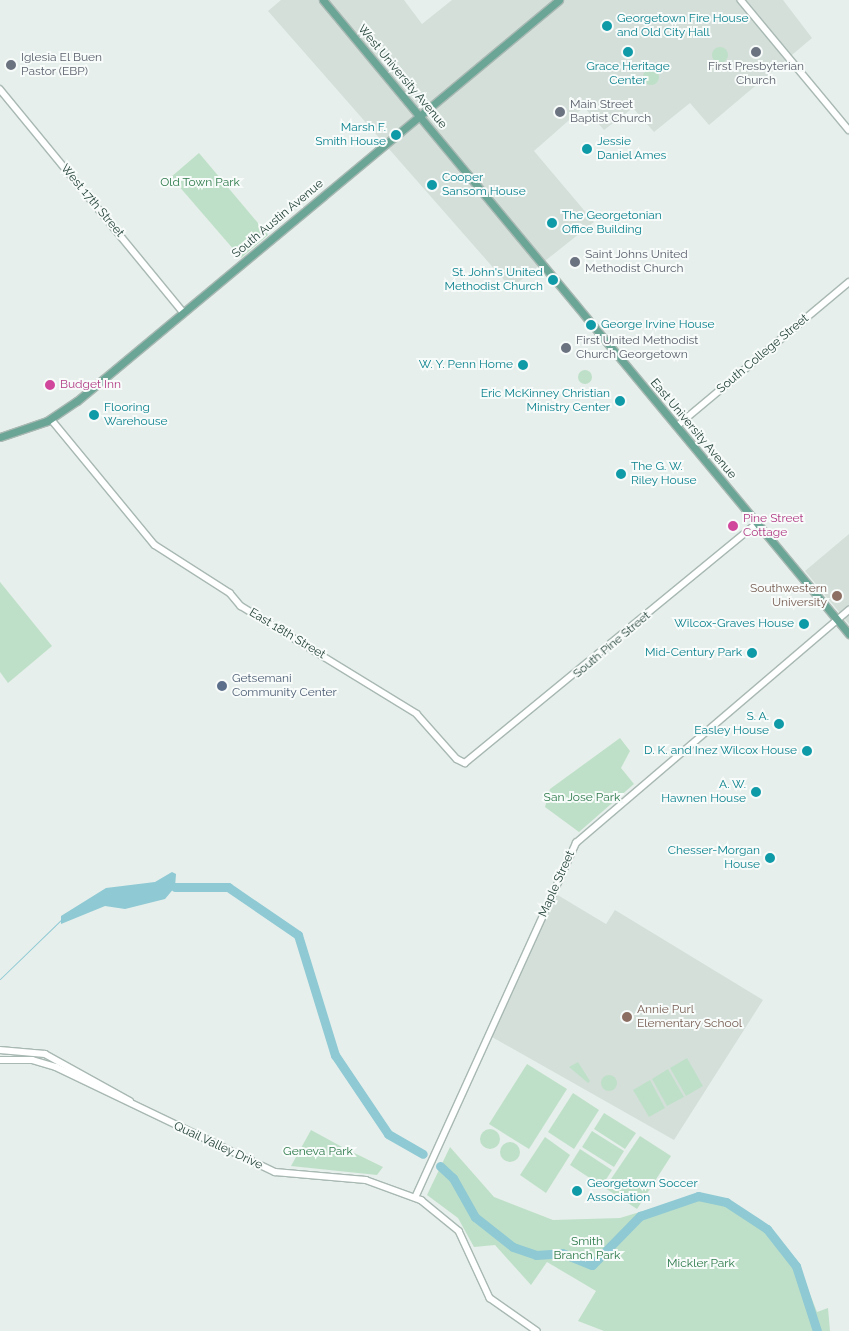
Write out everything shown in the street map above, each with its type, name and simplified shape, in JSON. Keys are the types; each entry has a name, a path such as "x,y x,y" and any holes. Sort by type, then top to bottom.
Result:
{"main road":[{"name":"West University Avenue","path":"323,0 462,168"},
{"name":"South Austin Avenue","path":"0,437 51,419 184,313 559,0"},
{"name":"East University Avenue","path":"462,168 849,634"}],"street":[{"path":"741,0 849,130"},
{"name":"West 17th Street","path":"0,89 184,313"},
{"name":"South College Street","path":"677,426 849,282"},
{"name":"East 18th Street","path":"51,419 94,475 155,545 230,593 241,606 417,714 457,759 466,763"},
{"name":"South Pine Street","path":"466,763 757,523"},
{"name":"Maple Street","path":"416,1198 576,843 849,610"},
{"name":"Quail Valley Drive","path":"0,1050 45,1054 133,1103"},
{"name":"Quail Valley Drive","path":"0,1060 47,1064 133,1103 275,1172 366,1180 416,1198 454,1224 490,1298 538,1331"}],"shaded area":[{"path":"281,0 404,0 422,24 452,0 783,0 812,38 709,125 690,103 654,132 633,108 604,130 584,107 534,151 594,222 511,288 268,11"},
{"name":"Southwestern University","path":"849,534 849,624 805,571"},
{"name":"Annie Purl Elementary School","path":"556,894 606,924 615,910 763,1000 674,1140 492,1037"}],"green space":[{"path":"717,47 723,47 728,52 726,61 717,63 712,58 712,52"},
{"path":"651,69 657,71 659,77 657,83 651,85 645,83 643,77 645,71"},
{"name":"Old Town Park","path":"199,153 268,235 241,258 171,177"},
{"path":"582,370 588,370 592,377 588,384 582,384 578,380 578,374"},
{"path":"0,582 52,646 8,683 0,672"},
{"name":"San Jose Park","path":"620,738 630,751 621,768 634,784 579,832 545,807 550,789"},
{"path":"687,1058 703,1086 686,1096 670,1068"},
{"path":"578,1062 590,1081 588,1083 569,1067"},
{"path":"527,1064 567,1089 529,1149 489,1124"},
{"path":"668,1069 684,1097 667,1106 652,1079"},
{"path":"609,1075 615,1077 617,1083 615,1089 609,1091 603,1089 601,1083 603,1077"},
{"path":"650,1080 665,1108 649,1117 633,1090"},
{"path":"573,1093 599,1110 574,1149 548,1132"},
{"path":"604,1113 636,1133 625,1149 594,1129"},
{"path":"490,1129 497,1132 500,1139 497,1146 490,1149 483,1146 480,1139 483,1132"},
{"name":"Geneva Park","path":"311,1130 383,1167 377,1175 291,1166"},
{"path":"592,1131 624,1151 614,1167 582,1147"},
{"path":"640,1136 671,1156 637,1209 605,1188"},
{"path":"545,1137 570,1155 546,1193 520,1175"},
{"path":"510,1142 517,1145 520,1152 517,1159 510,1162 503,1159 500,1152 503,1145"},
{"name":"Mickler Park","path":"450,1147 494,1197 553,1220 620,1218 696,1195 722,1199 772,1231 799,1267 817,1312 828,1308 830,1331 604,1331 578,1321 596,1291 547,1262 531,1285 495,1245 474,1247 458,1218 427,1195"},
{"path":"580,1149 612,1170 602,1186 570,1165"}],"water":[{"path":"172,872 176,874 175,887 165,899 125,909 105,906 61,924 61,916 106,888 155,882"}],"waterway":[{"path":"175,887 228,887 298,935 335,1055 388,1134 423,1154"},
{"path":"0,979 62,919"},
{"path":"440,1166 453,1178 475,1217 513,1247 536,1255 562,1253 592,1265 640,1216 698,1196 726,1202 767,1229 796,1266 817,1331"}],"place":[{"name":"Georgetown Fire House and Old City Hall","path":"607,26"},
{"name":"Grace Heritage Center","path":"628,52"},
{"name":"First Presbyterian Church","path":"756,52"},
{"name":"Iglesia El Buen Pastor (EBP)","path":"11,65"},
{"name":"Main Street Baptist Church","path":"560,112"},
{"name":"Marsh F. Smith House","path":"396,135"},
{"name":"Jessie Daniel Ames","path":"587,149"},
{"name":"Cooper Sansom House","path":"432,185"},
{"name":"The Georgetonian Office Building","path":"552,223"},
{"name":"Saint Johns United Methodist Church","path":"575,262"},
{"name":"St. John's United Methodist Church","path":"553,280"},
{"name":"George Irvine House","path":"591,325"},
{"name":"First United Methodist Church Georgetown","path":"566,348"},
{"name":"W. Y. Penn Home","path":"523,365"},
{"name":"Budget Inn","path":"50,385"},
{"name":"Eric McKinney Christian Ministry Center","path":"620,401"},
{"name":"Flooring Warehouse","path":"94,415"},
{"name":"The G. W. Riley House","path":"621,474"},
{"name":"Pine Street Cottage","path":"733,526"},
{"name":"Southwestern University","path":"837,596"},
{"name":"Wilcox-Graves House","path":"804,624"},
{"name":"Mid-Century Park","path":"752,653"},
{"name":"Getsemani Community Center","path":"222,686"},
{"name":"S. A. Easley House","path":"779,724"},
{"name":"D. K. and Inez Wilcox House","path":"807,751"},
{"name":"A. W. Hawnen House","path":"756,792"},
{"name":"Chesser-Morgan House","path":"770,858"},
{"name":"Annie Purl Elementary School","path":"627,1017"},
{"name":"Georgetown Soccer Association","path":"577,1191"}],"park label":[{"name":"Smith Branch Park","path":"587,1249"}]}
